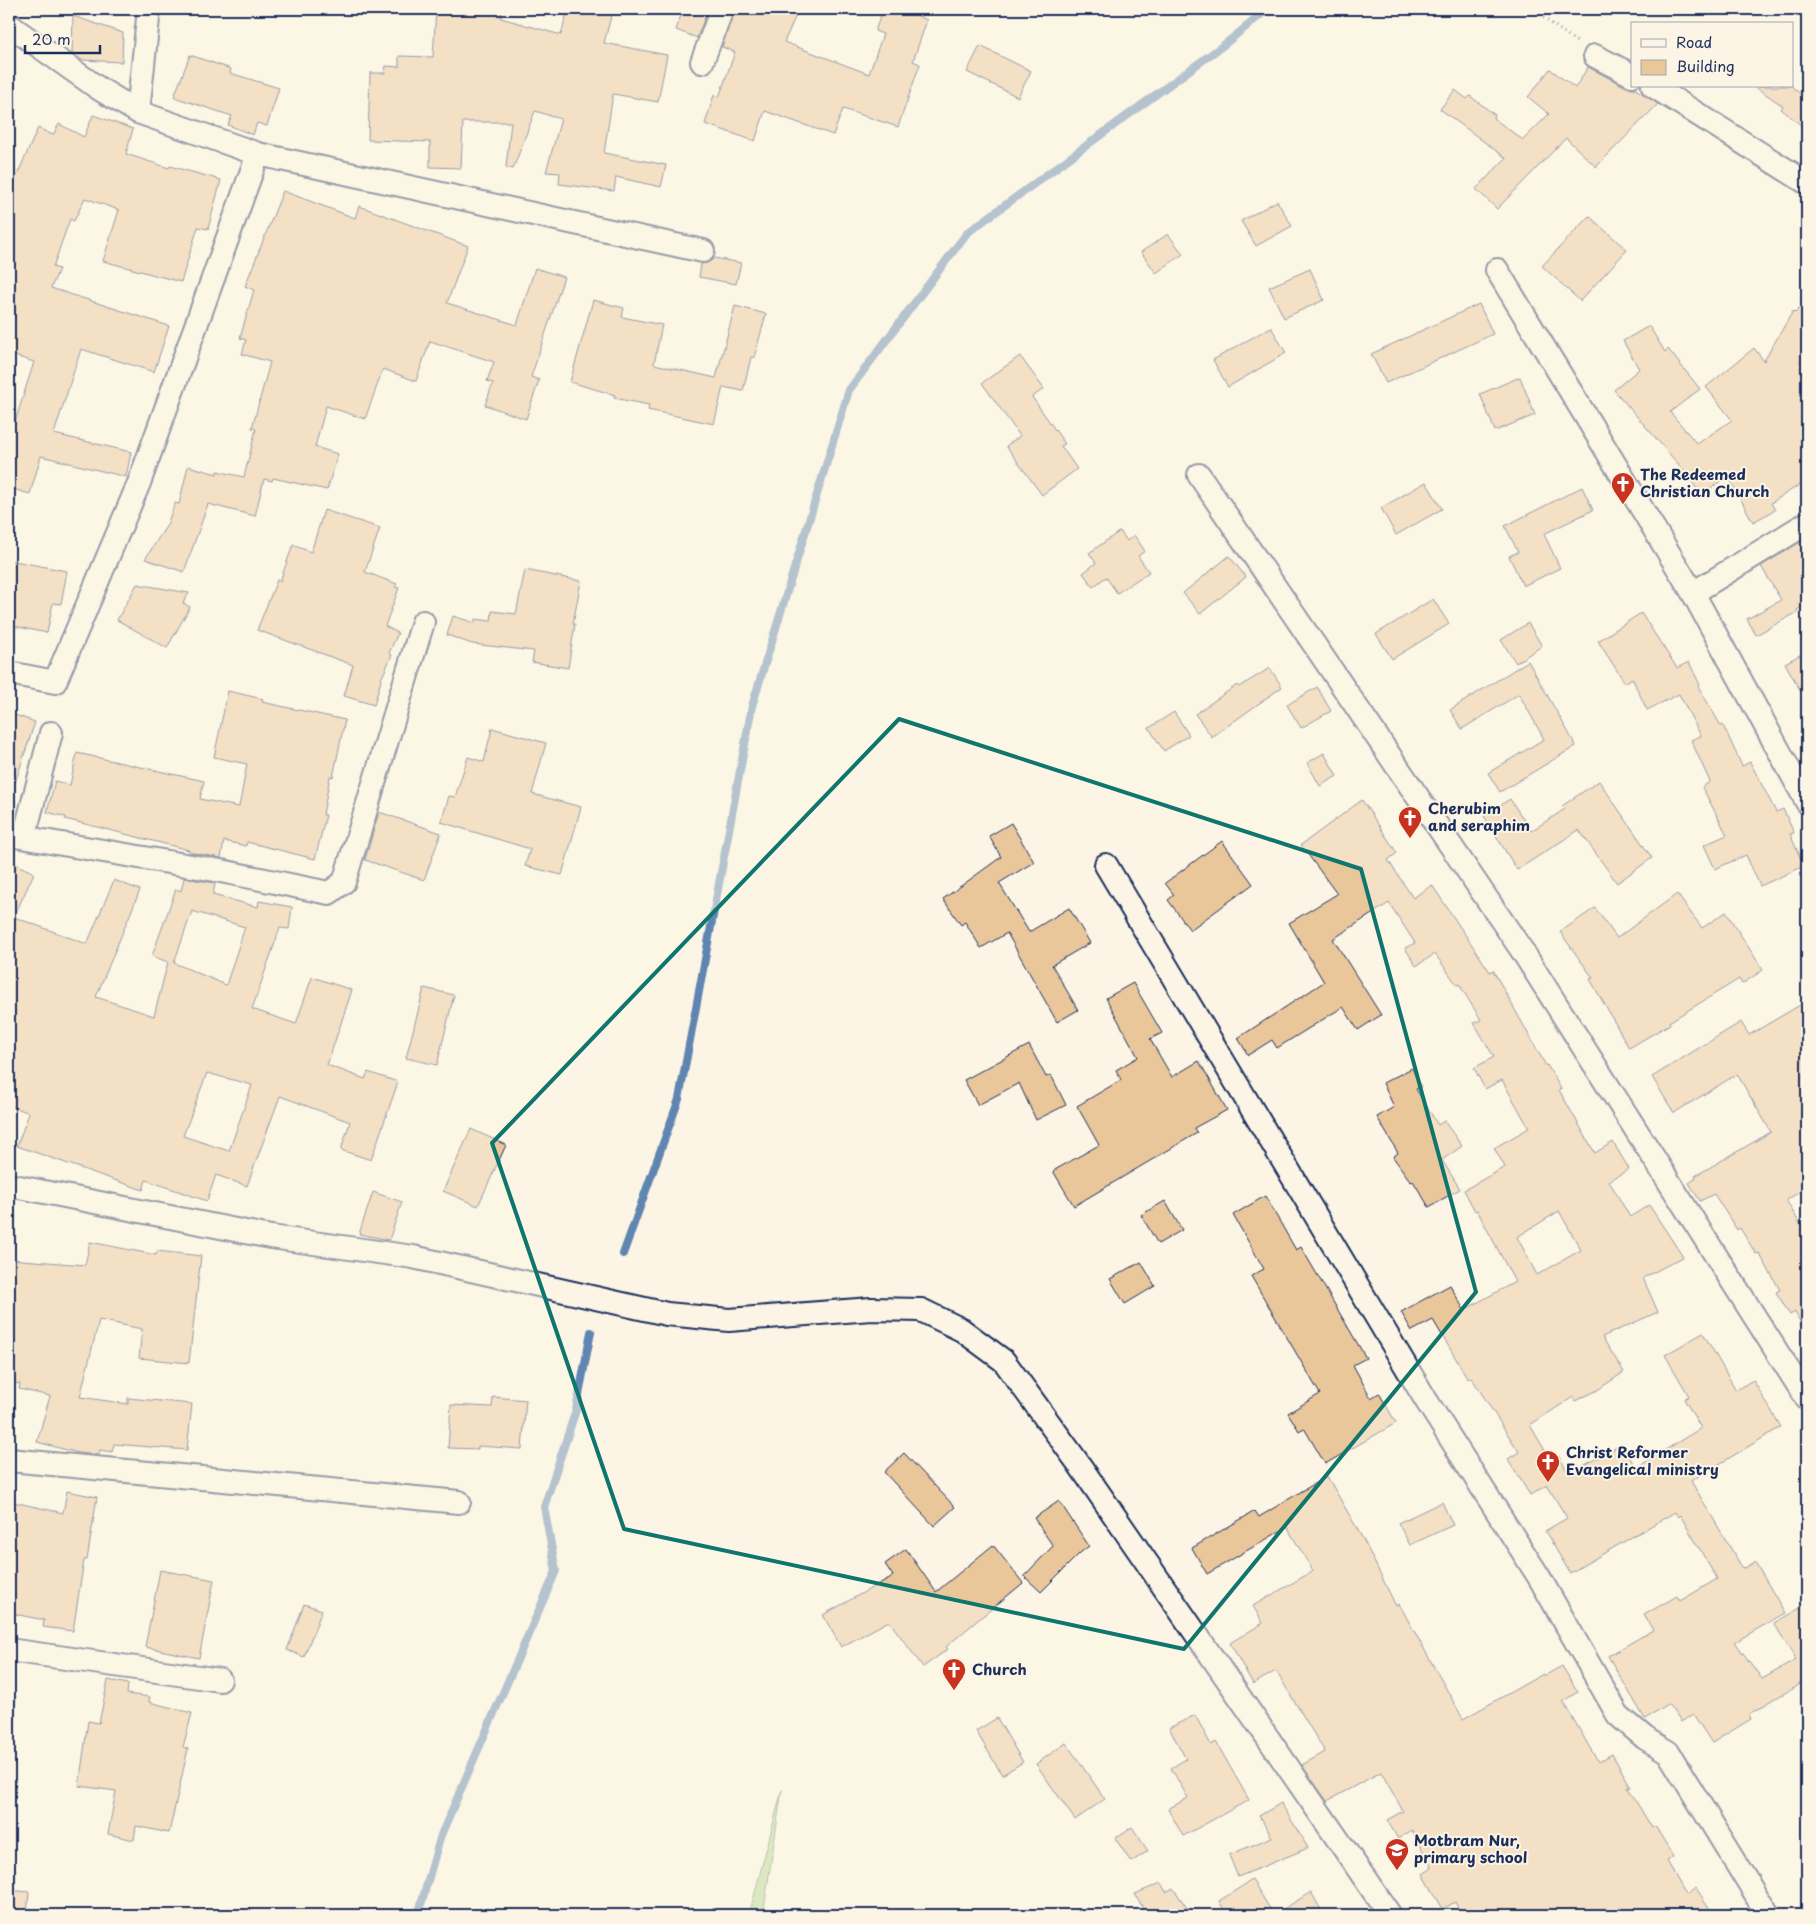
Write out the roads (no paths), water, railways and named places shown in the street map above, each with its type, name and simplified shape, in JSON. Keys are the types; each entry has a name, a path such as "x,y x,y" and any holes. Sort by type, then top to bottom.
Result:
{"street":[{"path":"138,112 149,9"},
{"path":"702,62 722,9"},
{"path":"9,25 98,88 138,112 258,154 703,252"},
{"path":"1595,56 1631,74"},
{"path":"1656,88 1807,182"},
{"path":"9,673 55,682 139,483 258,154"},
{"path":"1497,270 1693,593 1807,802"},
{"path":"1200,474 1521,949 1807,1399"},
{"path":"1693,593 1807,523"},
{"path":"51,733 16,836 220,871 329,893 344,882 423,622"},
{"path":"1106,866 1426,1400 1538,1577 1618,1715 1645,1738 1668,1752 1768,1915"},
{"path":"9,1185 271,1237 413,1256 667,1314 729,1320 871,1309 921,1310 962,1330 1004,1360 1076,1460 1390,1915"},
{"path":"9,1460 459,1502"},
{"path":"9,1650 220,1680"}],"waterway":[{"path":"623,1254 679,1099 752,706 849,390 967,233 1225,44 1268,9"},
{"path":"418,1915 441,1835 556,1571 544,1507 576,1410 591,1332"}],"place":[{"name":"The Redeemed Christian Church","path":"1623,505"},
{"name":"Cherubim and seraphim","path":"1410,839"},
{"name":"Christ Reformer Evangelical ministry","path":"1548,1483"},
{"name":"Church","path":"954,1691"},
{"name":"Motbram Nur, primary school","path":"1397,1871"}]}
